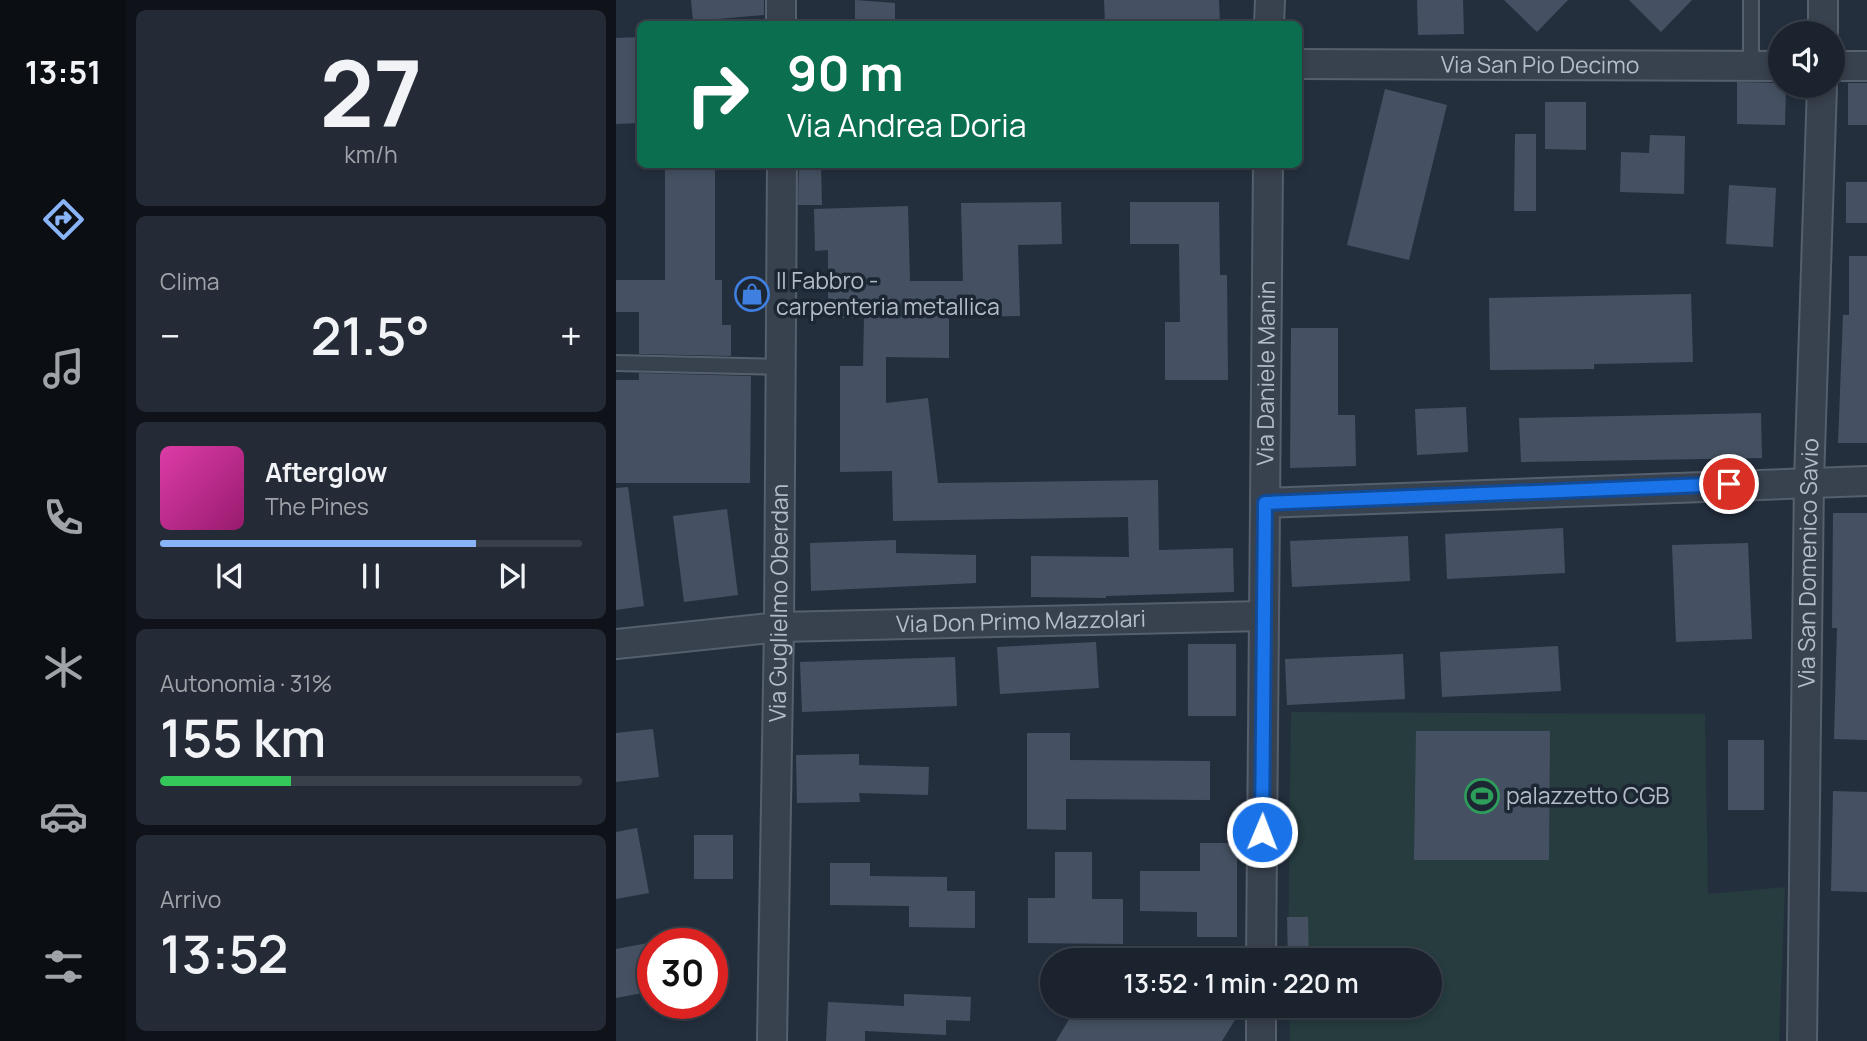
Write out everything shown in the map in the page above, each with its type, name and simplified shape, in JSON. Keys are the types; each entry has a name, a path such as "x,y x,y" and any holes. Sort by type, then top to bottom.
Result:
{"street":[{"path":"781,0 781,21"},
{"path":"1269,21 1270,0"},
{"path":"1823,0 1823,21"},
{"name":"Via San Pio Decimo","path":"1302,64 1768,66"},
{"path":"1845,66 1867,66"},
{"name":"Via San Domenico Savio","path":"1802,1041 1809,481 1822,98"},
{"name":"Via Guglielmo Oberdan","path":"772,1041 782,367 782,168"},
{"name":"Via Daniele Manin","path":"1261,948 1268,168"},
{"path":"1265,503 1809,481 1867,481"},
{"name":"Via Don Primo Mazzolari","path":"616,644 779,627 1264,616"},
{"path":"1261,1018 1261,1041"}],"lane":[{"path":"1751,0 1751,66"},
{"path":"616,363 782,367"}],"green space":[{"path":"1291,712 1705,714 1708,894 1785,887 1779,1041 1290,1041 1289,1018 1442,1018 1442,948 1288,948"}],"building":[{"path":"691,0 764,0 764,15 693,21"},
{"path":"855,0 895,3 895,21 855,21"},
{"path":"1104,0 1219,0 1220,21 1105,21"},
{"path":"1417,0 1463,0 1464,34 1418,35"},
{"path":"1504,0 1568,0 1537,32"},
{"path":"1629,0 1692,0 1661,32"},
{"path":"637,37 637,123 616,124 616,38"},
{"path":"1737,82 1768,83 1768,98 1786,98 1785,125 1737,124"},
{"path":"1848,83 1867,83 1867,125 1848,125"},
{"path":"1385,89 1447,105 1409,260 1347,245"},
{"path":"1545,102 1586,102 1586,150 1545,149"},
{"path":"1515,134 1536,134 1536,211 1514,211"},
{"path":"1650,135 1685,136 1684,194 1620,192 1621,152 1649,153"},
{"path":"665,168 715,168 715,280 722,280 722,325 731,325 731,356 639,354 639,312 616,312 616,280 665,280"},
{"path":"799,168 821,168 822,205 798,205"},
{"path":"1846,182 1867,182 1867,223 1846,223"},
{"path":"1729,185 1776,188 1773,247 1726,244"},
{"path":"1061,202 1062,244 1018,245 1020,316 949,317 949,358 886,357 886,403 928,398 938,483 1158,480 1159,550 1233,548 1234,592 1106,598 1031,597 1031,556 1129,557 1128,517 893,521 892,471 840,472 840,366 863,366 864,318 828,318 828,250 815,251 814,209 908,206 910,281 963,281 961,203"},
{"path":"1130,202 1219,202 1220,275 1227,275 1228,380 1165,380 1165,322 1180,322 1179,244 1130,244"},
{"path":"1849,256 1867,256 1867,443 1838,443 1843,315 1849,315"},
{"path":"1691,294 1693,362 1594,364 1594,369 1490,370 1489,298"},
{"path":"1291,328 1338,328 1338,415 1355,415 1356,466 1290,468"},
{"path":"639,373 751,376 750,483 616,483 616,380 639,380"},
{"path":"1466,407 1468,452 1417,455 1415,409"},
{"path":"1761,413 1762,458 1521,462 1519,418"},
{"path":"628,487 644,606 616,610 616,488"},
{"path":"727,509 738,595 684,602 673,516"},
{"path":"1833,513 1867,513 1867,740 1834,739 1837,628 1832,628"},
{"path":"1563,528 1565,573 1447,579 1445,534"},
{"path":"1408,536 1410,581 1292,587 1290,541"},
{"path":"896,540 896,553 976,555 976,583 811,591 810,543"},
{"path":"1748,543 1752,639 1676,642 1672,545"},
{"path":"1096,642 1099,688 1000,694 997,647"},
{"path":"1188,644 1236,644 1236,716 1188,716"},
{"path":"1558,646 1561,691 1442,697 1440,652"},
{"path":"1403,654 1405,699 1287,705 1285,659"},
{"path":"955,657 957,706 802,712 800,662"},
{"path":"653,729 659,777 616,782 616,733"},
{"name":"palazzetto CGB","path":"1416,731 1550,731 1549,860 1414,860"},
{"path":"1027,733 1070,733 1070,760 1210,761 1210,800 1066,799 1066,830 1027,829"},
{"path":"1728,740 1764,740 1764,810 1728,810"},
{"path":"859,754 859,765 929,767 928,795 859,793 860,802 797,803 796,755"},
{"path":"1833,791 1867,792 1867,892 1831,891"},
{"path":"637,828 649,893 616,899 616,832"},
{"path":"694,835 733,835 733,879 694,879"},
{"path":"1200,843 1237,843 1237,937 1197,937 1197,912 1140,911 1140,871 1200,871"},
{"path":"1055,852 1092,852 1092,899 1123,899 1123,944 1028,943 1028,898 1055,898"},
{"path":"830,863 870,863 870,876 947,877 947,891 975,891 975,928 909,927 909,906 830,905"},
{"path":"1287,917 1308,917 1309,948 1288,948"},
{"path":"637,945 637,994 616,998 616,949"},
{"path":"904,994 971,997 970,1021 946,1020 946,1035 865,1031 865,1041 826,1041 828,1002 904,1006"},
{"path":"1070,1018 1235,1020 1222,1041 1056,1041"}],"place":[{"name":"Il Fabbro - carpenteria metallica","path":"752,294"},
{"name":"palazzetto CGB","path":"1482,796"}],"route":[{"path":"1262,832 1265,503 1729,484"}]}
